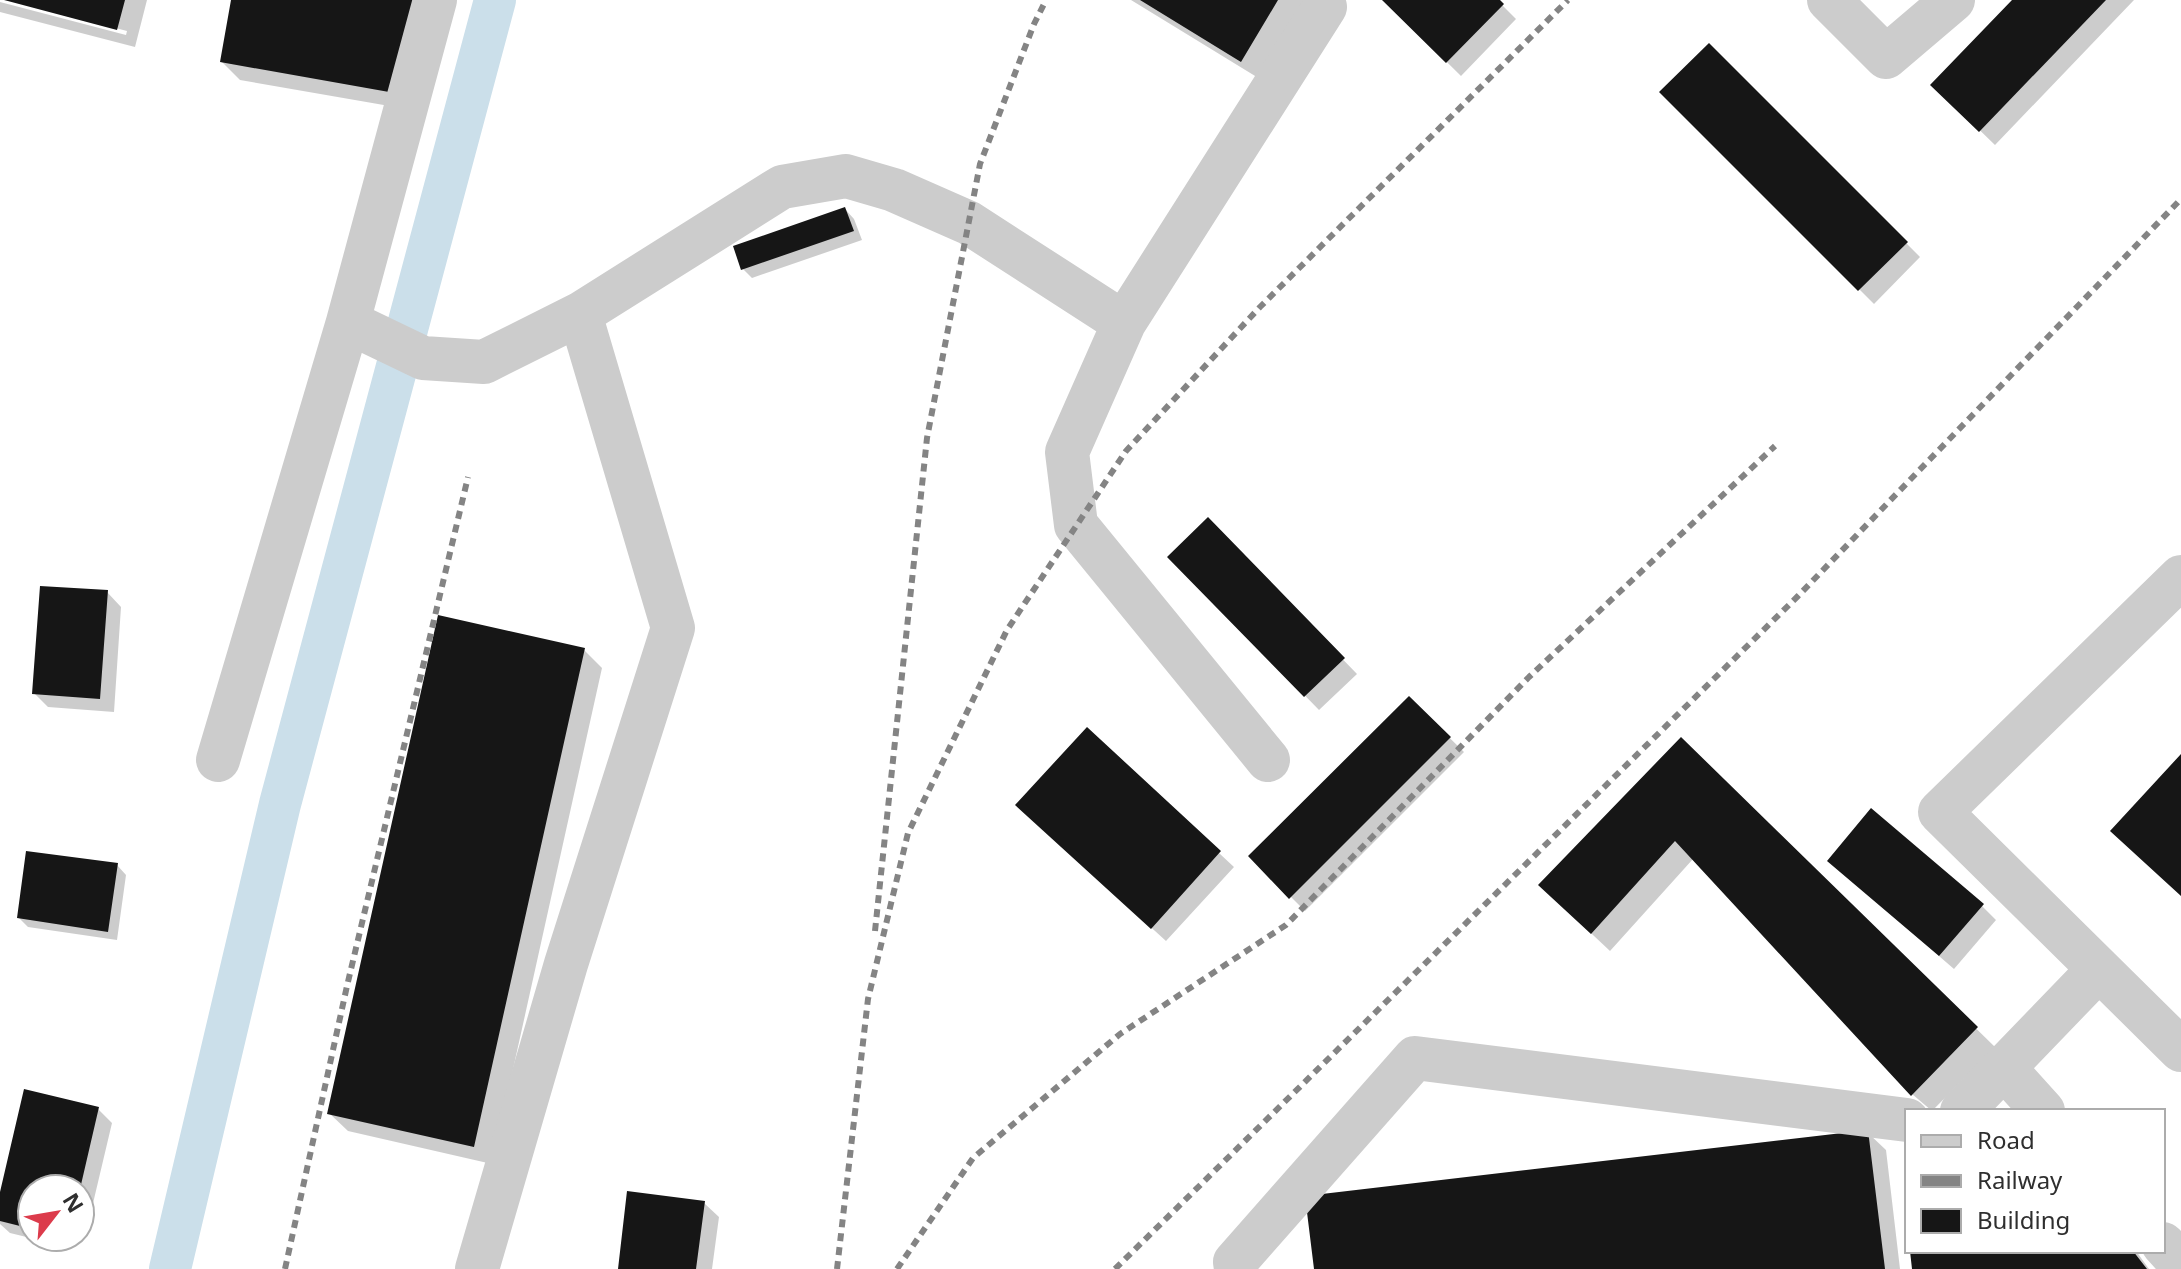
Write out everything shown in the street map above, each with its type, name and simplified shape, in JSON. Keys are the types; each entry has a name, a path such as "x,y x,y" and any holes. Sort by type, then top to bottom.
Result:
{"street":[{"path":"218,760 348,322 435,0"},
{"path":"1829,0 1886,57 1953,0"},
{"path":"1268,760 1076,525 1067,452 1124,323 1325,7"},
{"path":"348,322 423,358 484,362 580,314 782,187 846,176 894,190 969,223 1124,323"},
{"path":"477,1269 566,964 673,628 580,314"},
{"path":"2181,577 1940,812 2181,1050"},
{"path":"1964,1109 2099,969"},
{"path":"1236,1269 1235,1262 1415,1058 1905,1120"},
{"path":"2004,1068 2041,1109"},
{"path":"2165,1246 2181,1264"}],"building":[{"path":"4,0 125,0 117,30"},
{"path":"231,0 422,0 406,95 220,62"},
{"path":"1140,0 1278,0 1241,62"},
{"path":"1382,0 1500,0 1504,4 1446,63"},
{"path":"2012,0 2106,0 1979,132 1930,85"},
{"path":"1709,43 1908,242 1858,291 1659,92"},
{"path":"845,207 854,231 741,270 733,246"},
{"path":"1208,517 1345,658 1304,697 1167,557"},
{"path":"40,586 108,590 100,699 32,694"},
{"path":"438,615 585,648 474,1147 327,1114"},
{"path":"1409,696 1451,737 1289,899 1248,856"},
{"path":"1087,727 1221,851 1151,929 1015,805"},
{"path":"1681,737 1978,1027 1911,1096 1675,841 1591,934 1538,885"},
{"path":"2181,754 2181,896 2110,831"},
{"path":"1871,808 1984,904 1939,956 1827,861"},
{"path":"26,851 118,863 108,932 17,918"},
{"path":"24,1089 99,1107 84,1173 16,1173 16,1225 0,1221 0,1192"},
{"path":"1868,1130 1885,1269 1314,1269 1305,1196"},
{"path":"627,1191 705,1201 696,1269 618,1269"},
{"path":"1910,1253 2135,1253 2147,1269 1912,1269"}],"waterway":[{"path":"170,1269 280,804 495,0"}],"railway":[{"path":"875,931 927,438 980,164 1046,0"},
{"path":"837,1269 868,999 908,833 1007,630 1126,451 1260,307 1568,0"},
{"path":"1115,1269 1798,596 2181,199"},
{"path":"897,1269 973,1158 1120,1034 1286,925 1529,677 1775,446"},
{"path":"285,1269 347,986 468,477"}]}
